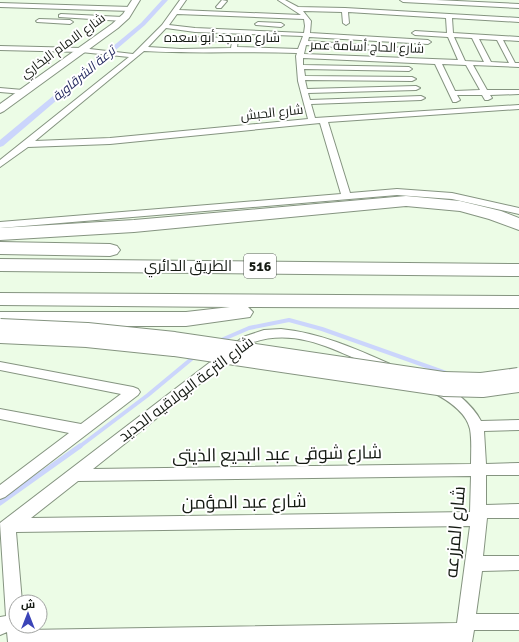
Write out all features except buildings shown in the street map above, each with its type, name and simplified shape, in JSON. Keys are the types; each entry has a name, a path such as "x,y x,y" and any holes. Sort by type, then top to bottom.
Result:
{"highway":[{"path":"0,234 134,226 406,201 460,206 496,215 519,224"},
{"path":"0,248 192,252 309,267"},
{"name":"الطريق الدائري","path":"0,265 519,270"},
{"path":"0,299 285,302 519,302"},
{"path":"0,319 186,319 237,313 285,302"},
{"path":"0,331 70,333 153,341 437,385 486,386 519,380"}],"street":[{"name":"شارع الامام البخاري","path":"0,109 22,92 85,51 120,22 131,9 136,0"},
{"path":"281,0 297,9 306,17"},
{"path":"403,0 466,3 503,2 519,6"},
{"path":"514,0 519,0"},
{"path":"219,7 224,1"},
{"path":"466,3 470,17"},
{"path":"0,164 28,144 136,56 166,26 184,4"},
{"path":"0,5 21,7 131,9"},
{"path":"195,6 240,9 236,15"},
{"path":"297,9 328,7 519,20"},
{"path":"339,28 346,26 344,8"},
{"path":"176,12 306,17"},
{"path":"254,39 262,15"},
{"path":"449,16 450,31 465,63 494,109"},
{"path":"306,17 304,26 307,34 300,54 300,67 312,121"},
{"path":"40,18 120,22"},
{"path":"258,24 287,25"},
{"path":"166,26 254,39 307,34 402,40 432,54 465,63 516,65"},
{"path":"304,26 316,27"},
{"path":"450,31 474,36 519,39"},
{"path":"409,32 424,34 450,31 519,32"},
{"path":"401,32 406,61 412,79 426,105"},
{"path":"424,34 432,54 461,111"},
{"path":"474,36 489,64"},
{"path":"499,38 516,65"},
{"path":"180,39 235,40 234,49"},
{"name":"شارع مسجد أبو سعده","path":"144,49 182,51 234,49 254,39 283,47 300,54"},
{"path":"304,43 404,50"},
{"path":"367,47 369,59"},
{"path":"0,48 85,51 136,56"},
{"name":"شارع الحاج أسامة عمر","path":"300,54 406,61 432,54"},
{"path":"300,67 409,69"},
{"path":"302,78 412,79"},
{"path":"305,90 416,88"},
{"path":"0,90 22,92"},
{"path":"453,93 519,92"},
{"path":"307,102 426,105"},
{"name":"شارع الحبش","path":"28,144 110,141 254,128 324,120 426,105 461,111 519,107"},
{"path":"324,120 346,196"},
{"path":"0,225 86,220 397,192 452,196 519,212"},
{"name":"شارع الترعة البولاقيه الجديد","path":"6,528 76,475 241,344 263,333 285,333 308,337 442,390 464,407 476,426"},
{"name":"شارع الترعة البولاقيه الجديد","path":"0,366 133,392 0,493"},
{"path":"0,414 83,430"},
{"path":"476,426 519,425"},
{"name":"شارع المزرعه","path":"465,632 479,515 479,470 476,426"},
{"name":"شارع شوقى عبد البديع الذيتى","path":"76,475 519,469"},
{"name":"شارع عبد المؤمن","path":"6,528 479,515 519,511"},
{"path":"6,528 10,594"},
{"path":"473,564 519,563"},
{"path":"48,632 465,632 519,622"}],"waterway":[{"name":"ترعة الشرقاوية","path":"0,144 143,24 165,0"},
{"path":"219,341 249,328 289,320 322,329 446,373"},
{"path":"79,447 148,395 195,356"},
{"path":"0,503 80,446"}]}
